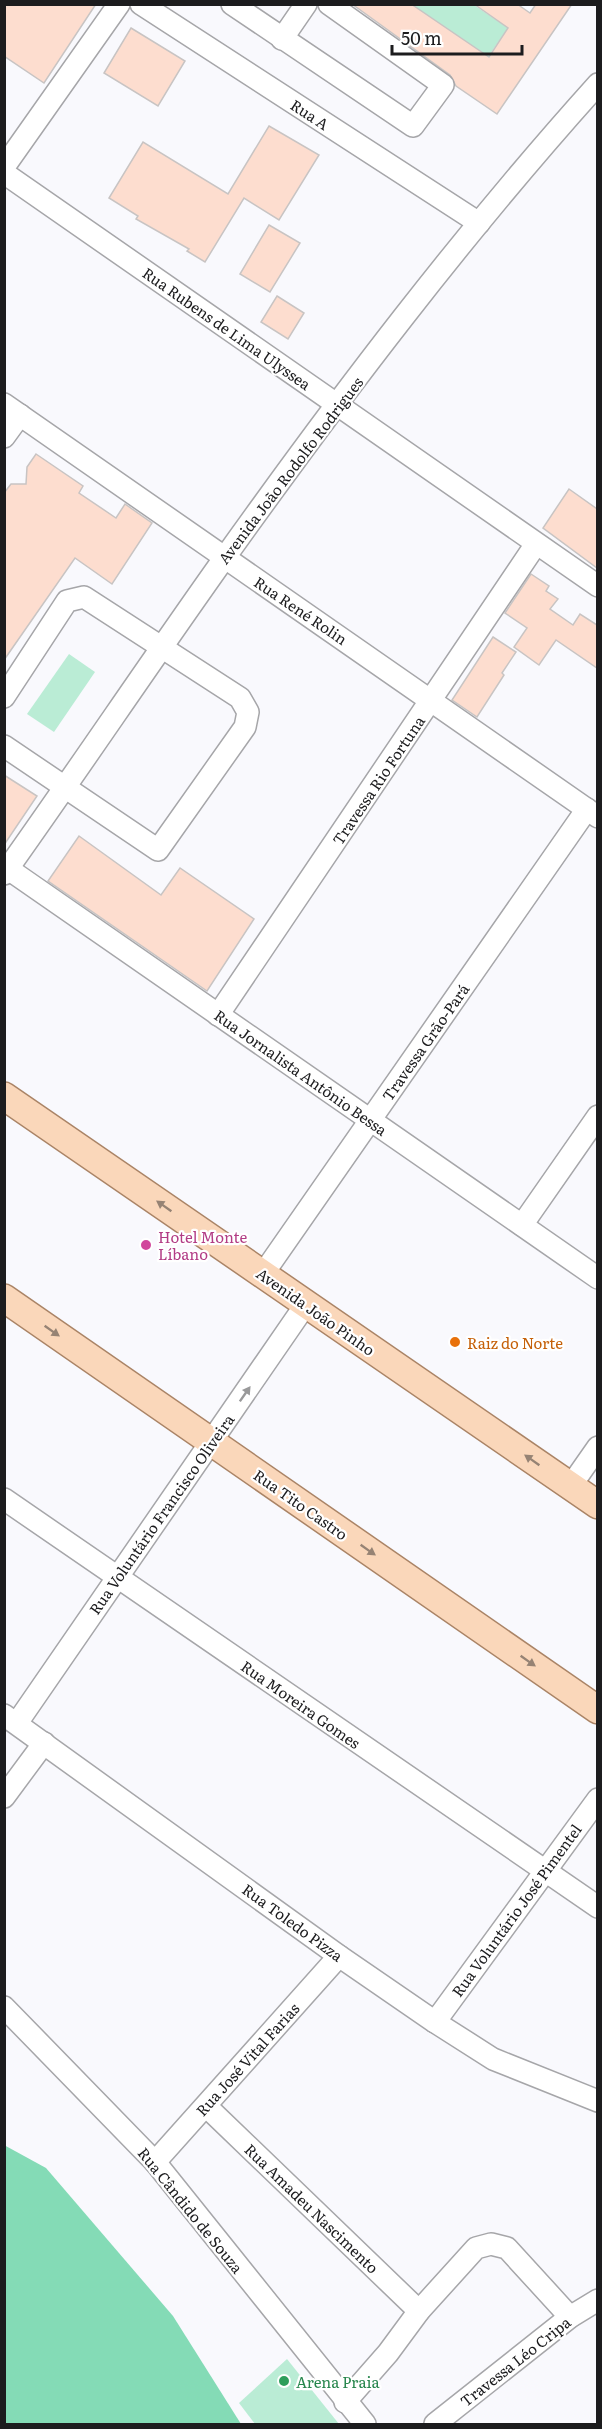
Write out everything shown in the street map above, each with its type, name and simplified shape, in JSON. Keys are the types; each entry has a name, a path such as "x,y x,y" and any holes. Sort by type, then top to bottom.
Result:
{"main road":[{"name":"Avenida João Pinho","path":"4,1096 597,1505"},
{"name":"Rua Tito Castro","path":"4,1298 597,1710"}],"street":[{"path":"4,166 119,4"},
{"name":"Rua A","path":"141,4 479,223"},
{"path":"282,39 306,4"},
{"path":"232,5 413,126 443,85 329,4"},
{"name":"Avenida João Rodolfo Rodrigues","path":"6,869 65,788 224,558 338,404 538,150 597,84"},
{"name":"Rua Rubens de Lima Ulyssea","path":"4,173 597,586"},
{"path":"4,437 12,409"},
{"name":"Rua René Rolin","path":"12,409 592,813"},
{"name":"Travessa Rio Fortuna","path":"218,1015 536,544"},
{"path":"4,697 66,601 84,597 240,698 248,712 245,727 158,850 4,746"},
{"name":"Travessa Grão-Pará","path":"263,1274 592,813"},
{"name":"Rua Jornalista Antônio Bessa","path":"6,869 597,1278"},
{"path":"522,1225 597,1116"},
{"name":"Rua Voluntário Francisco Oliveira","path":"10,1719 117,1577 306,1304"},
{"path":"570,1487 597,1448"},
{"name":"Rua Moreira Gomes","path":"4,1499 597,1907"},
{"name":"Rua Toledo Pizza","path":"10,1719 339,1956 435,2022 493,2059 597,2101"},
{"path":"4,1797 44,1743"},
{"name":"Rua Voluntário José Pimentel","path":"435,2022 597,1799"},
{"name":"Rua José Vital Farias","path":"155,2162 339,1956"},
{"name":"Rua Cândido de Souza","path":"4,2007 155,2162 345,2402 365,2424"},
{"name":"Rua Amadeu Nascimento","path":"206,2106 419,2311"},
{"path":"345,2402 388,2353 419,2311 476,2248 491,2244 507,2248 570,2317"},
{"name":"Travessa Léo Cripa","path":"435,2424 570,2317 597,2300"}],"green space":[{"path":"411,5 474,5 508,28 488,57"},
{"path":"69,654 95,672 54,732 27,714"},
{"path":"4,2145 46,2168 173,2316 241,2424 5,2424"},
{"name":"Arena Praia","path":"287,2359 339,2424 255,2424 239,2403"}],"building":[{"path":"4,4 96,4 44,83 4,56"},
{"path":"352,4 411,4 489,57 508,28 474,4 517,4 530,13 536,4 572,4 497,114 456,86 450,75"},
{"path":"131,28 185,61 158,106 104,73"},
{"path":"269,126 319,155 279,220 244,198 205,262 187,251 189,249 136,219 138,216 109,198 143,142 228,194"},
{"path":"269,225 300,243 270,292 240,274"},
{"path":"277,296 304,313 288,339 261,322"},
{"path":"36,454 83,486 79,493 116,518 125,504 152,523 112,584 75,558 4,660 4,493 11,484 26,484 27,467"},
{"path":"569,489 597,509 597,568 543,528"},
{"path":"531,574 549,586 546,591 558,599 550,609 573,625 580,614 597,625 597,668 556,640 539,665 514,647 527,628 505,613"},
{"path":"493,637 516,652 477,717 452,700"},
{"path":"4,775 37,796 4,845"},
{"path":"79,836 161,895 180,868 254,919 207,991 48,881"}],"place":[{"name":"Hotel Monte Líbano","path":"146,1245"},
{"name":"Raiz do Norte","path":"455,1342"},
{"name":"Arena Praia","path":"284,2381"}]}
